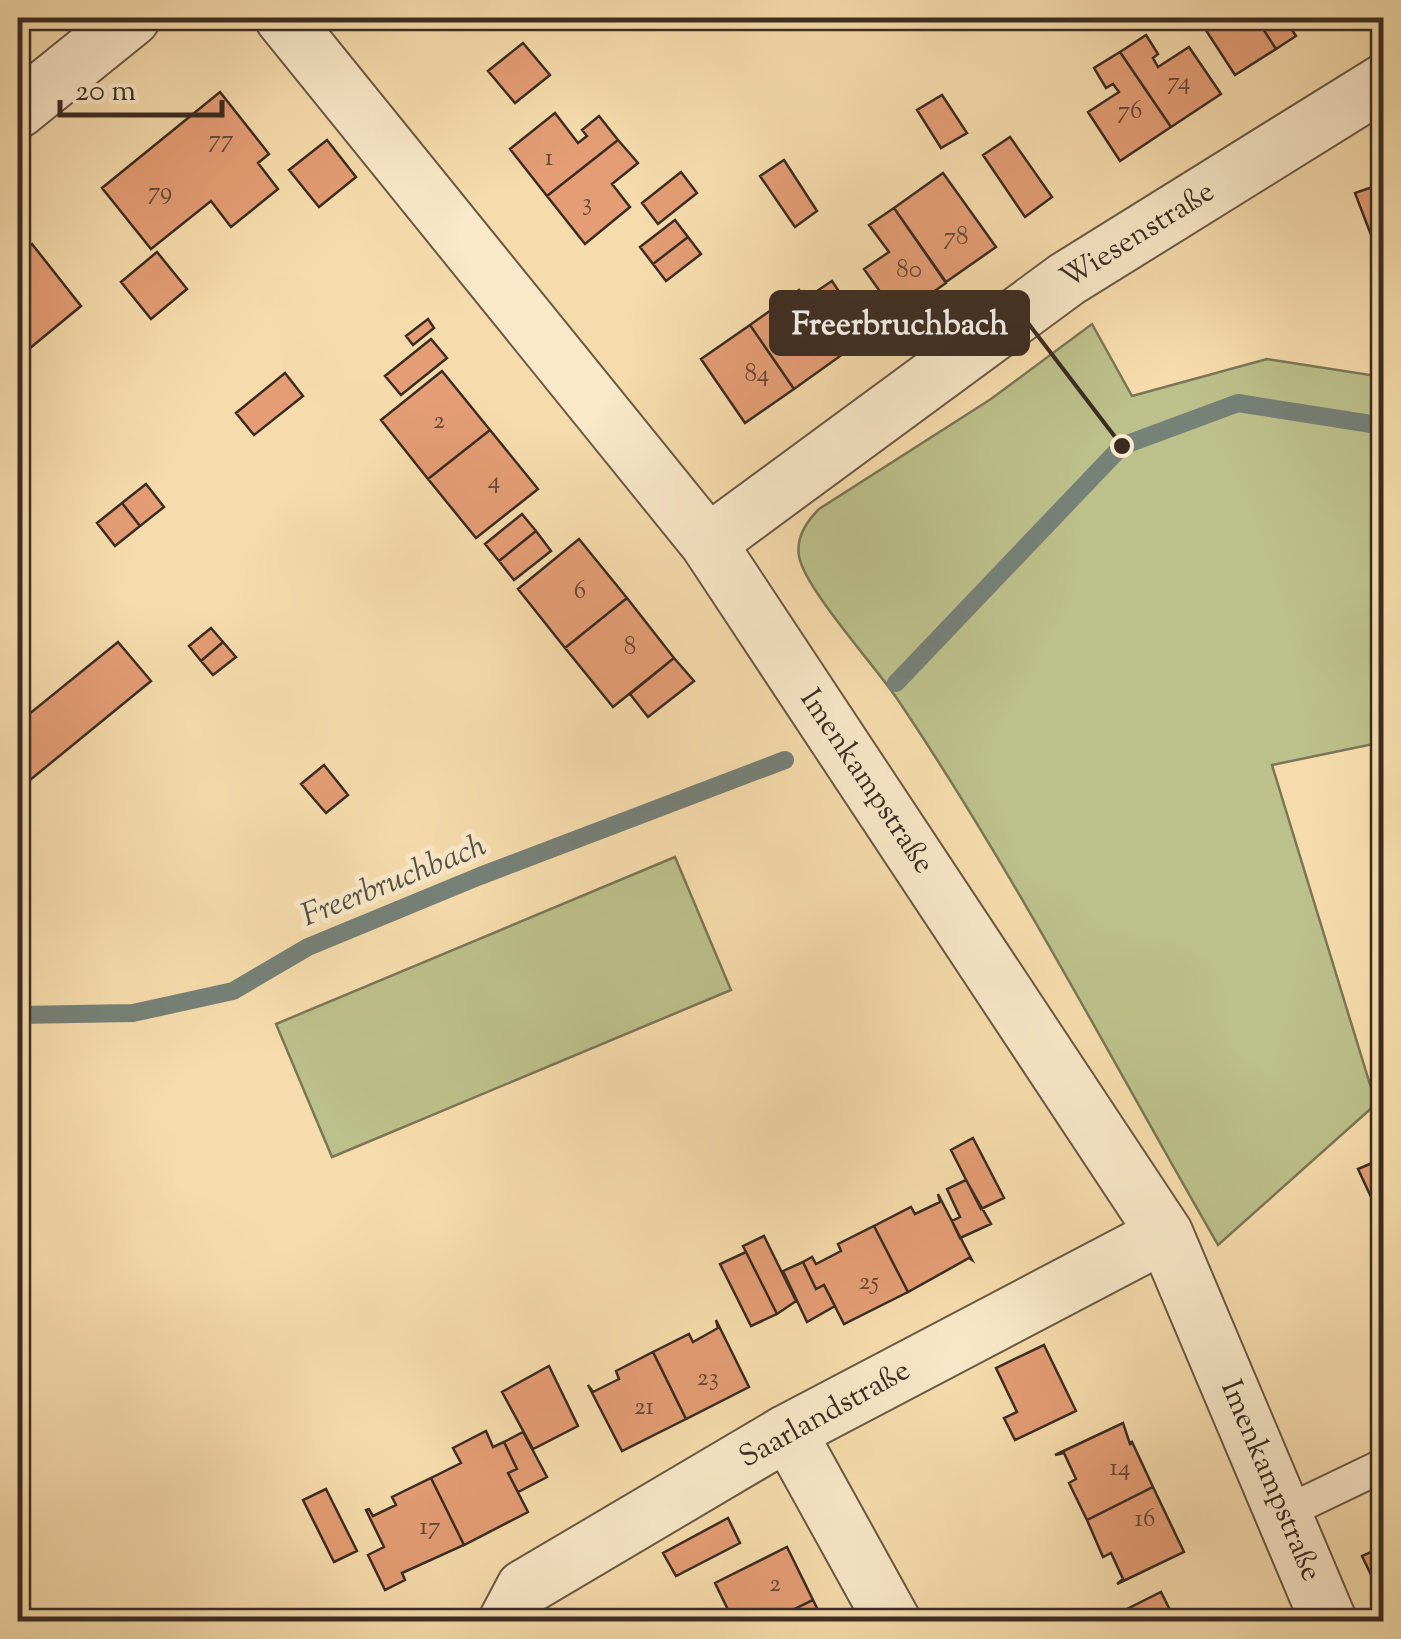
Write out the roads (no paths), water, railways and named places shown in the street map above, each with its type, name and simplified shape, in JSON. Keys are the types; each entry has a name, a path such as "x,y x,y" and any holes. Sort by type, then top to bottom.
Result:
{"street":[{"path":"18,110 132,18"},
{"name":"Imenkampstraße","path":"283,18 708,543 1165,1234 1329,1622"},
{"name":"Wiesenstraße","path":"708,543 1066,279 1384,82"},
{"name":"Saarlandstraße","path":"506,1622 524,1588 788,1432 1165,1234"},
{"path":"788,1432 893,1622"}],"lane":[{"path":"1284,1512 1384,1465"}],"waterway":[{"name":"Freerbruchbach","path":"896,683 1122,446 1238,403 1384,426"},
{"name":"Freerbruchbach","path":"18,1015 133,1013 233,991 308,947 480,876 785,760"}],"place":[{"name":"Freerbruchbach","path":"1122,446"}]}
